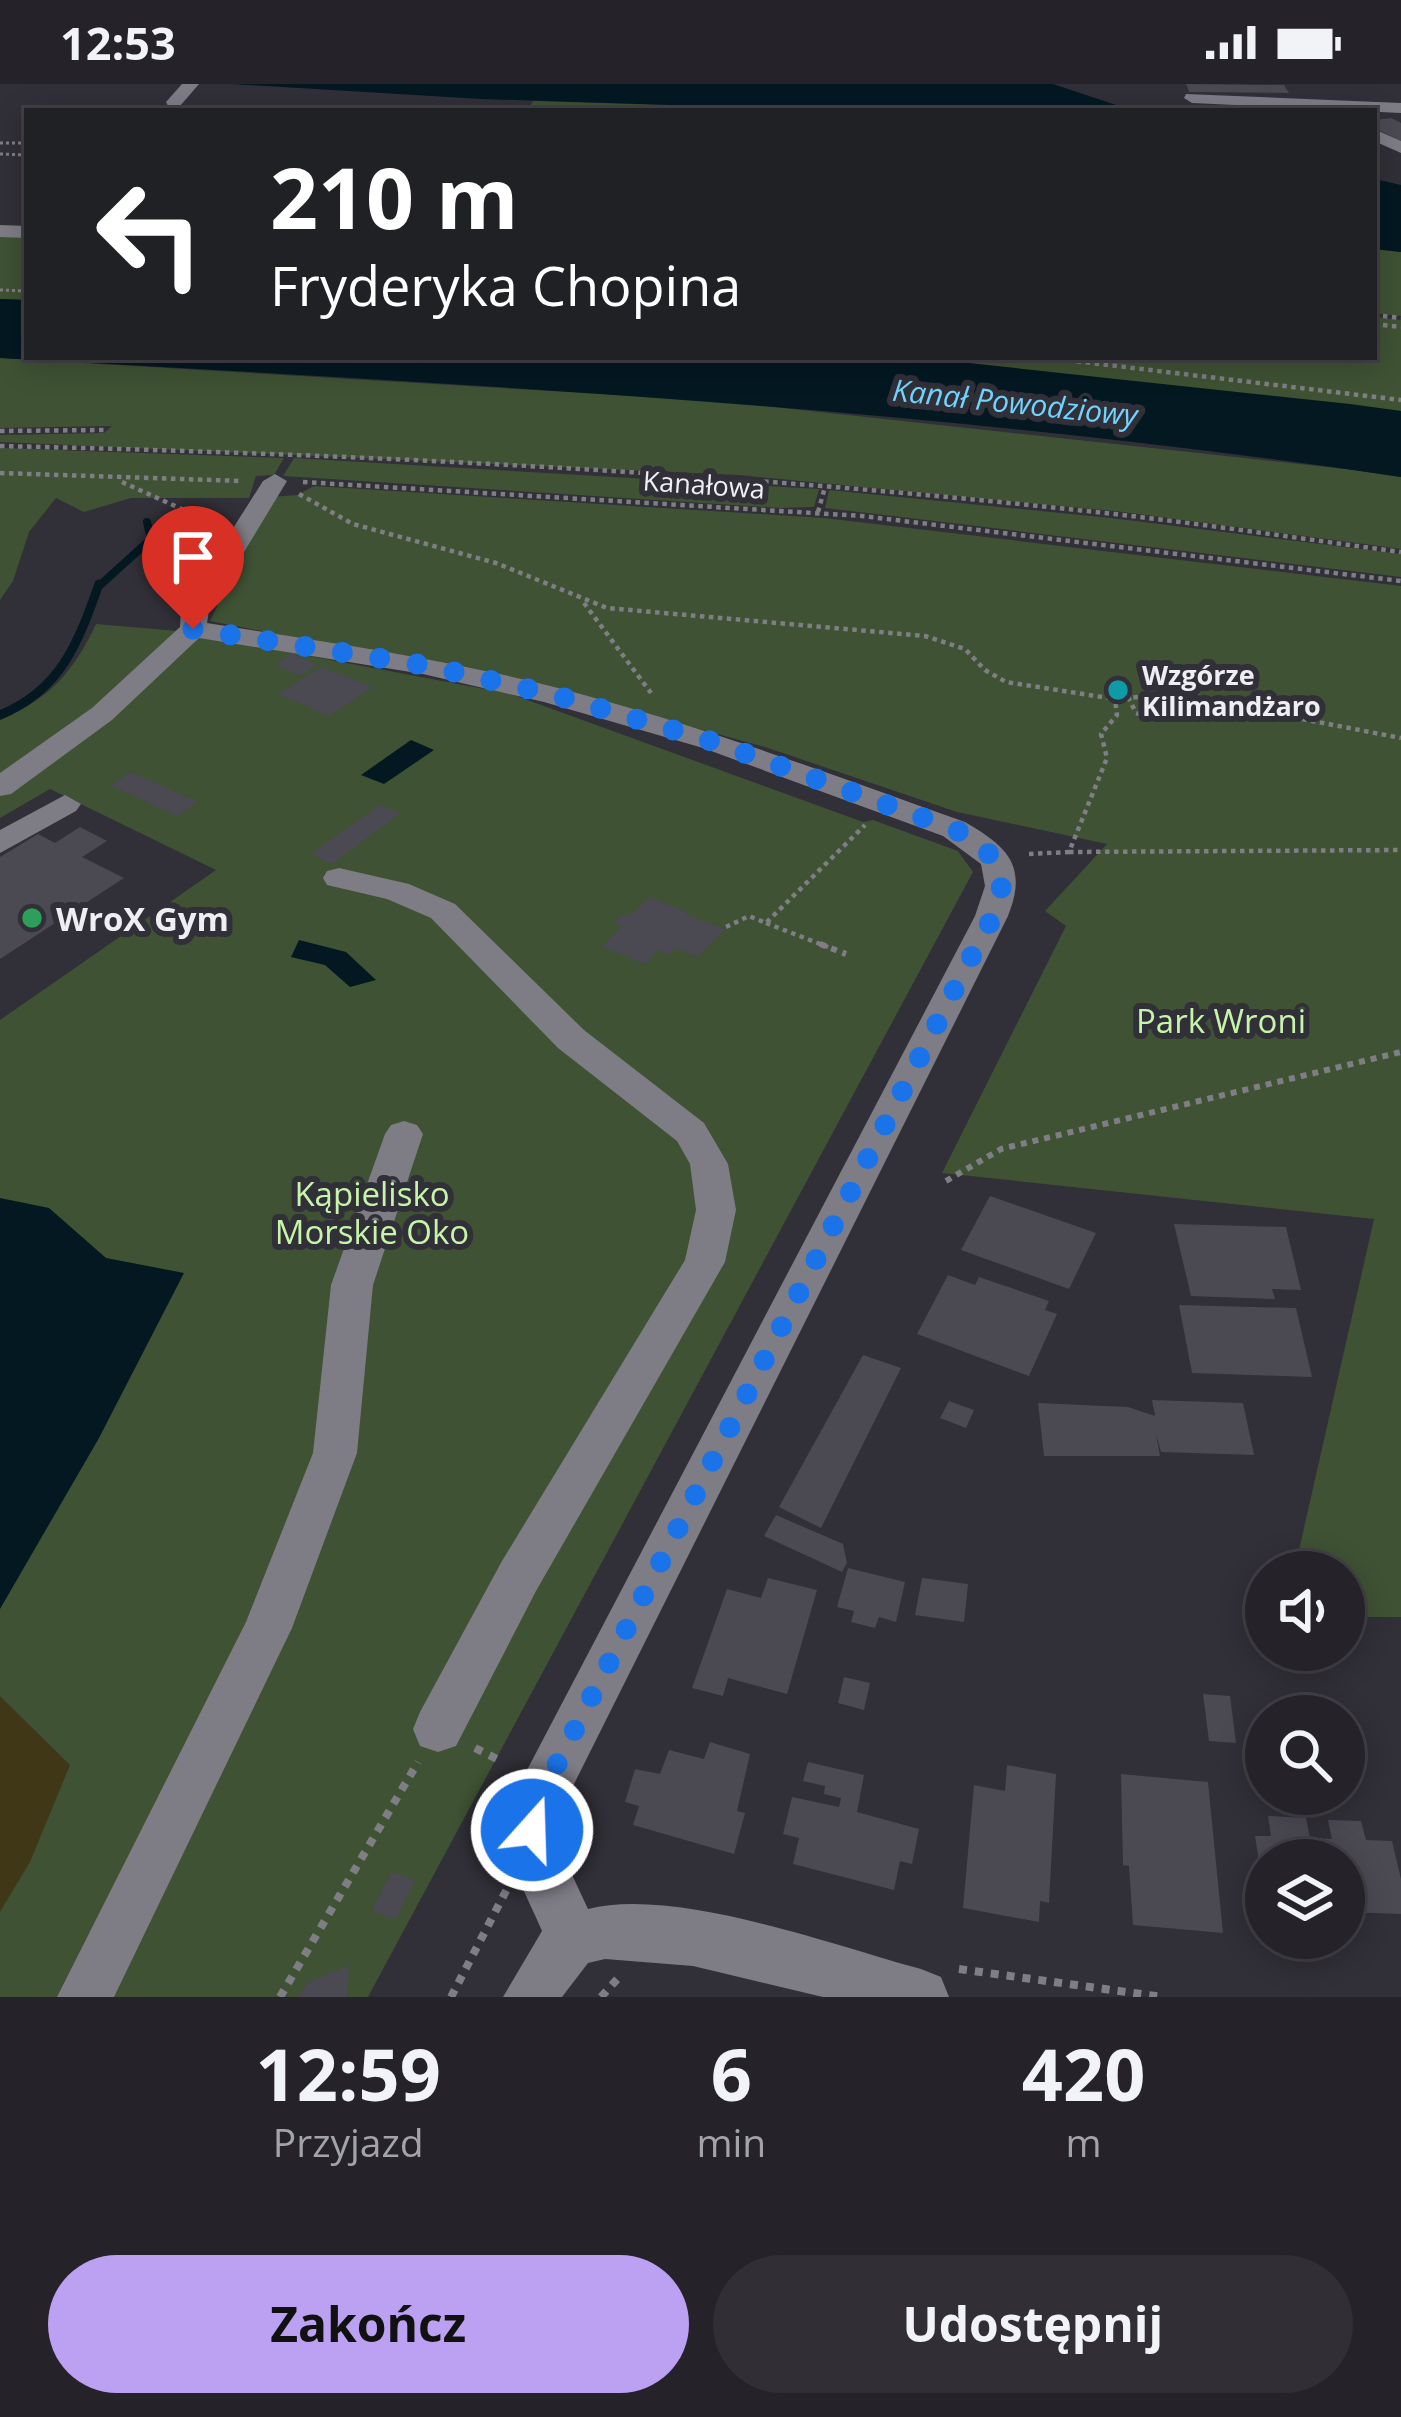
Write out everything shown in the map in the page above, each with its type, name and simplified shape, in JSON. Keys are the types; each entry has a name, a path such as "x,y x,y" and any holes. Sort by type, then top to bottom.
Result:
{"street":[{"path":"174,102 191,84"},
{"path":"1192,98 1401,107"},
{"path":"0,788 102,714 193,629 196,610 275,481"},
{"path":"193,629 423,665 661,725 954,829 993,856 1004,877 1000,899 534,1809 533,1849 574,1940"},
{"path":"0,843 65,804"},
{"path":"339,878 397,891 443,911 571,1039 691,1132 709,1164 716,1210 705,1262 519,1576 438,1730"},
{"path":"85,1997 268,1628 335,1454 352,1285 404,1134"},
{"path":"531,1997 554,1959 574,1940 616,1930 676,1935 921,1997"}],"path":[{"path":"1066,360 1401,400"},
{"path":"0,431 106,430"},
{"path":"0,446 220,451 825,487 1088,512 1401,552"},
{"name":"Kanałowa","path":"0,473 275,481 818,512 1401,581"},
{"path":"106,478 151,492 186,511 218,571"},
{"path":"275,481 353,524 496,562 607,608 940,638 964,649 1006,682 1115,699 1214,701 1401,739"},
{"path":"818,512 825,487"},
{"path":"582,600 656,700 664,719 661,725"},
{"path":"1128,697 1136,713 1151,718"},
{"path":"1069,852 1107,758 1098,740 1100,730 1117,716 1115,699"},
{"path":"766,923 866,821"},
{"path":"993,856 1401,850"},
{"path":"726,927 749,916 846,954"},
{"path":"946,1181 1000,1149 1401,1052"},
{"path":"280,1997 438,1730 497,1759"},
{"path":"451,1997 492,1912"},
{"path":"601,1997 623,1974"}],"green space":[{"path":"533,101 763,108 530,108"},
{"path":"0,233 24,234 24,300 0,299"},
{"path":"1377,249 1401,252 1401,316 1377,313"},
{"path":"1377,317 1401,320 1401,411 939,360 1377,360"},
{"path":"0,358 719,401 1401,477 1401,549 1123,512 738,475 0,442 0,435 104,433 112,426 0,428"},
{"path":"0,448 284,458 274,475 256,476 249,498 131,498 84,512 56,498 29,532 13,581 0,600"},
{"path":"294,458 819,489 814,507 780,508 283,476"},
{"name":"Park Wroni","path":"314,486 824,518 1401,586 1401,1617 1365,1617 1365,1551 1299,1551 1374,1219 942,1173 1066,926 1045,911 1107,844 957,812 765,747 542,686 210,621 271,497 297,495"},
{"path":"829,490 1401,554 1401,577 825,508"},
{"name":"Kąpielisko Morskie Oko","path":"96,624 178,631 511,694 863,822 873,820 958,851 973,872 368,1997 0,1997 0,1020 216,870 50,789 0,818 0,720 33,703 58,682"}],"sand":[{"path":"0,1696 70,1765 30,1862 0,1912"}],"water":[{"path":"232,84 1053,84 1125,108 766,108 481,99"},
{"path":"1377,180 1401,185 1401,252 1377,249"},
{"path":"0,299 24,300 24,359 0,358"},
{"name":"Kanał Powodziowy","path":"34,360 940,360 1401,411 1401,477 1052,433 527,389"},
{"path":"411,740 434,750 384,784 361,775"},
{"path":"299,940 346,952 376,980 350,987 325,965 291,957"},
{"path":"0,1198 49,1208 106,1258 184,1273 99,1438 0,1609"}],"building":[{"path":"1186,84 1284,85 1289,93 1189,92"},
{"path":"1195,105 1305,108 1196,108"},
{"path":"1377,120 1401,123 1401,141 1377,129"},
{"path":"292,654 318,665 300,676 275,665"},
{"path":"322,667 373,687 329,716 278,694"},
{"path":"131,772 198,802 177,816 110,785"},
{"path":"379,805 401,813 332,864 311,854"},
{"name":"WroX Gym","path":"80,827 107,841 82,857 124,878 0,959 0,857 38,834 55,843"},
{"path":"650,897 725,929 698,957 675,948 669,955 658,950 646,964 602,947 622,927 614,922 628,917"},
{"path":"990,1196 1096,1233 1069,1289 961,1250"},
{"path":"1174,1224 1286,1227 1301,1290 1272,1289 1275,1299 1191,1296"},
{"path":"948,1275 975,1285 979,1277 1049,1301 1045,1310 1057,1314 1029,1376 917,1334"},
{"path":"1179,1305 1296,1308 1312,1377 1192,1373"},
{"path":"863,1355 901,1368 821,1528 779,1507"},
{"path":"1152,1400 1243,1403 1254,1455 1161,1452 1156,1434 1160,1456 1044,1456 1038,1403 1128,1407 1155,1416"},
{"path":"949,1401 974,1410 966,1428 940,1418"},
{"path":"776,1515 843,1544 847,1563 842,1572 764,1536"},
{"path":"848,1568 905,1582 896,1622 879,1617 875,1628 851,1622 854,1611 837,1607"},
{"path":"768,1578 817,1590 787,1694 728,1678 723,1696 692,1688 727,1589 761,1598"},
{"path":"922,1578 968,1584 964,1622 915,1615"},
{"path":"844,1677 870,1683 864,1710 838,1703"},
{"path":"1203,1694 1230,1696 1236,1743 1209,1741"},
{"path":"710,1742 750,1754 737,1811 745,1813 734,1854 633,1825 639,1806 625,1802 635,1769 660,1774 669,1750 704,1759"},
{"path":"808,1762 864,1775 857,1812 919,1829 912,1864 900,1861 894,1890 793,1864 799,1838 783,1834 792,1797 839,1807 841,1798 824,1794 825,1786 803,1781"},
{"path":"1007,1765 1056,1774 1049,1903 1040,1901 1039,1922 963,1908 974,1785 1005,1791"},
{"path":"1121,1774 1208,1782 1223,1933 1133,1925 1129,1866 1123,1865"},
{"path":"1268,1816 1306,1818 1310,1838 1332,1839 1255,1836 1271,1836"},
{"path":"1328,1820 1361,1821 1366,1840 1392,1841 1401,1879 1401,1914 1365,1913 1365,1839 1332,1839"},
{"path":"391,1872 415,1880 396,1919 372,1911"},
{"path":"349,1965 347,1997 299,1997 307,1983"}],"waterway":[{"path":"98,587 151,539 147,522"},
{"path":"0,715 21,705 53,678 75,645 99,584"}],"place":[{"name":"Wzgórze Kilimandżaro","path":"1118,690"},
{"name":"WroX Gym","path":"32,918"}],"route":[{"path":"193,629 423,665 661,725 954,829 978,841 1004,877 1000,899 965,969 534,1809 532,1830"}]}
